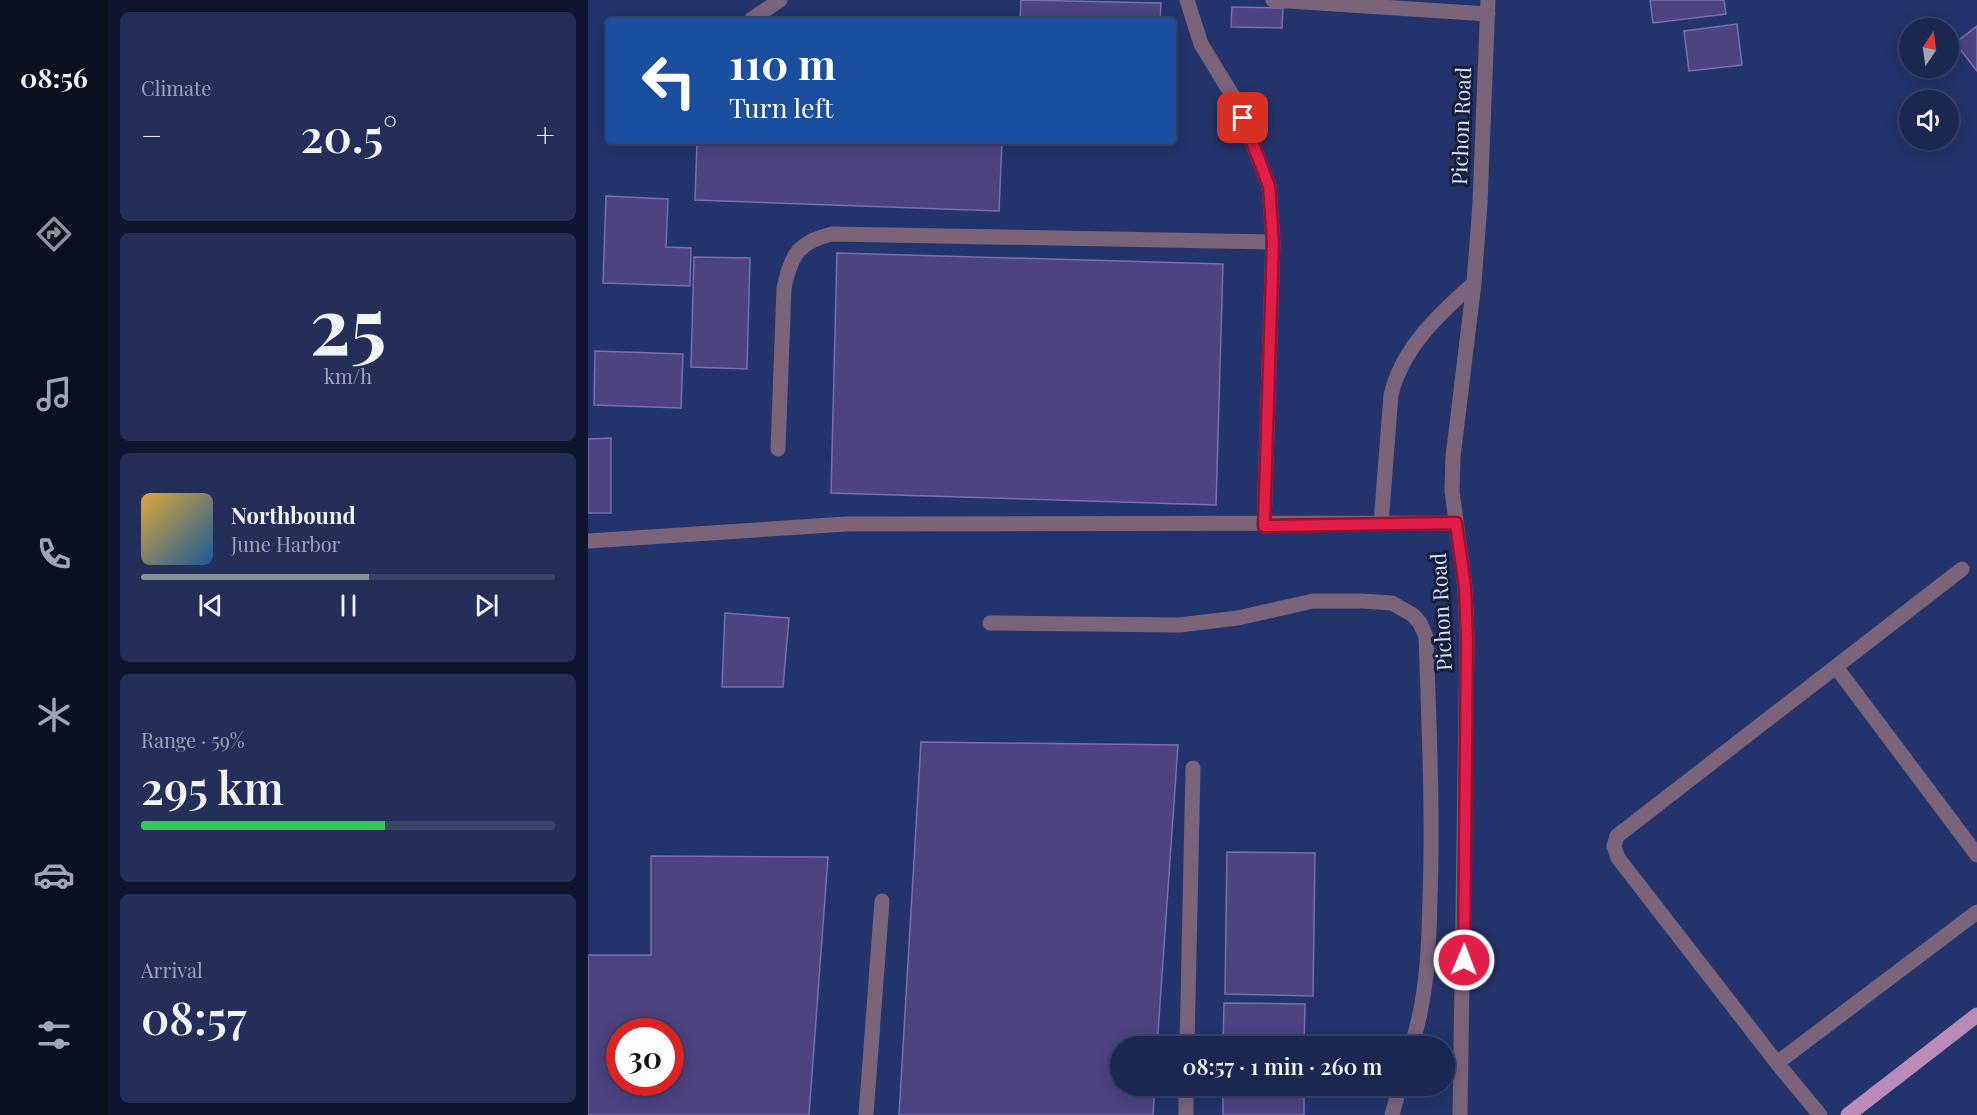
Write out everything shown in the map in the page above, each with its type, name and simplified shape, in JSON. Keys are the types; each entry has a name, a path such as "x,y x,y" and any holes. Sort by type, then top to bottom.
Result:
{"main road":[{"path":"1848,1115 1977,1015"}],"street":[{"path":"753,18 780,0"},
{"path":"1186,0 1201,44 1237,104 1269,186 1273,242 1264,526"},
{"path":"1273,0 1488,7"},
{"name":"Pichon Road","path":"1460,1115 1467,638 1465,588 1452,491 1454,445 1474,283 1480,203 1488,7"},
{"path":"778,449 784,288 789,264 800,247 815,238 832,234 1273,242"},
{"path":"1381,524 1391,395 1395,379 1418,340 1445,309 1474,283"},
{"path":"588,541 846,524 1264,526 1456,523"},
{"path":"1820,1115 1618,858 1614,846 1617,836 1962,569"},
{"path":"990,623 1179,624 1238,618 1314,601 1392,603 1413,615 1420,623 1426,638 1432,850 1429,950 1421,1015 1414,1036"},
{"path":"1836,667 1977,855"},
{"path":"1187,1036 1193,768"},
{"path":"866,1115 882,901"},
{"path":"1777,1062 1977,912"},
{"path":"1186,1096 1186,1115"},
{"path":"1392,1115 1397,1096"}],"building":[{"path":"1021,0 1161,3 1160,18 1020,18"},
{"path":"1650,0 1724,0 1726,14 1653,23"},
{"path":"1232,7 1283,8 1282,28 1231,27"},
{"path":"1737,24 1742,65 1689,71 1684,31"},
{"path":"1977,26 1977,71 1959,48 1959,40"},
{"path":"697,144 1002,144 999,211 695,200"},
{"path":"606,196 668,199 666,247 691,248 690,286 603,283"},
{"path":"837,253 1223,264 1216,505 831,493"},
{"path":"694,257 750,258 747,369 691,367"},
{"path":"595,351 683,354 681,408 594,405"},
{"path":"611,438 611,513 588,513 588,439"},
{"path":"725,613 789,618 783,687 722,687"},
{"path":"921,742 1178,745 1158,1036 1110,1036 1110,1096 1154,1096 1153,1115 899,1115"},
{"path":"1227,852 1315,853 1313,996 1225,994"},
{"path":"651,856 828,857 809,1115 588,1115 588,955 651,955"},
{"path":"1224,1003 1305,1004 1304,1036 1223,1036"},
{"path":"1223,1096 1304,1096 1304,1115 1223,1115"}],"route":[{"path":"1243,118 1269,186 1273,242 1264,526 1456,523 1465,588 1467,638 1464,960"}]}
